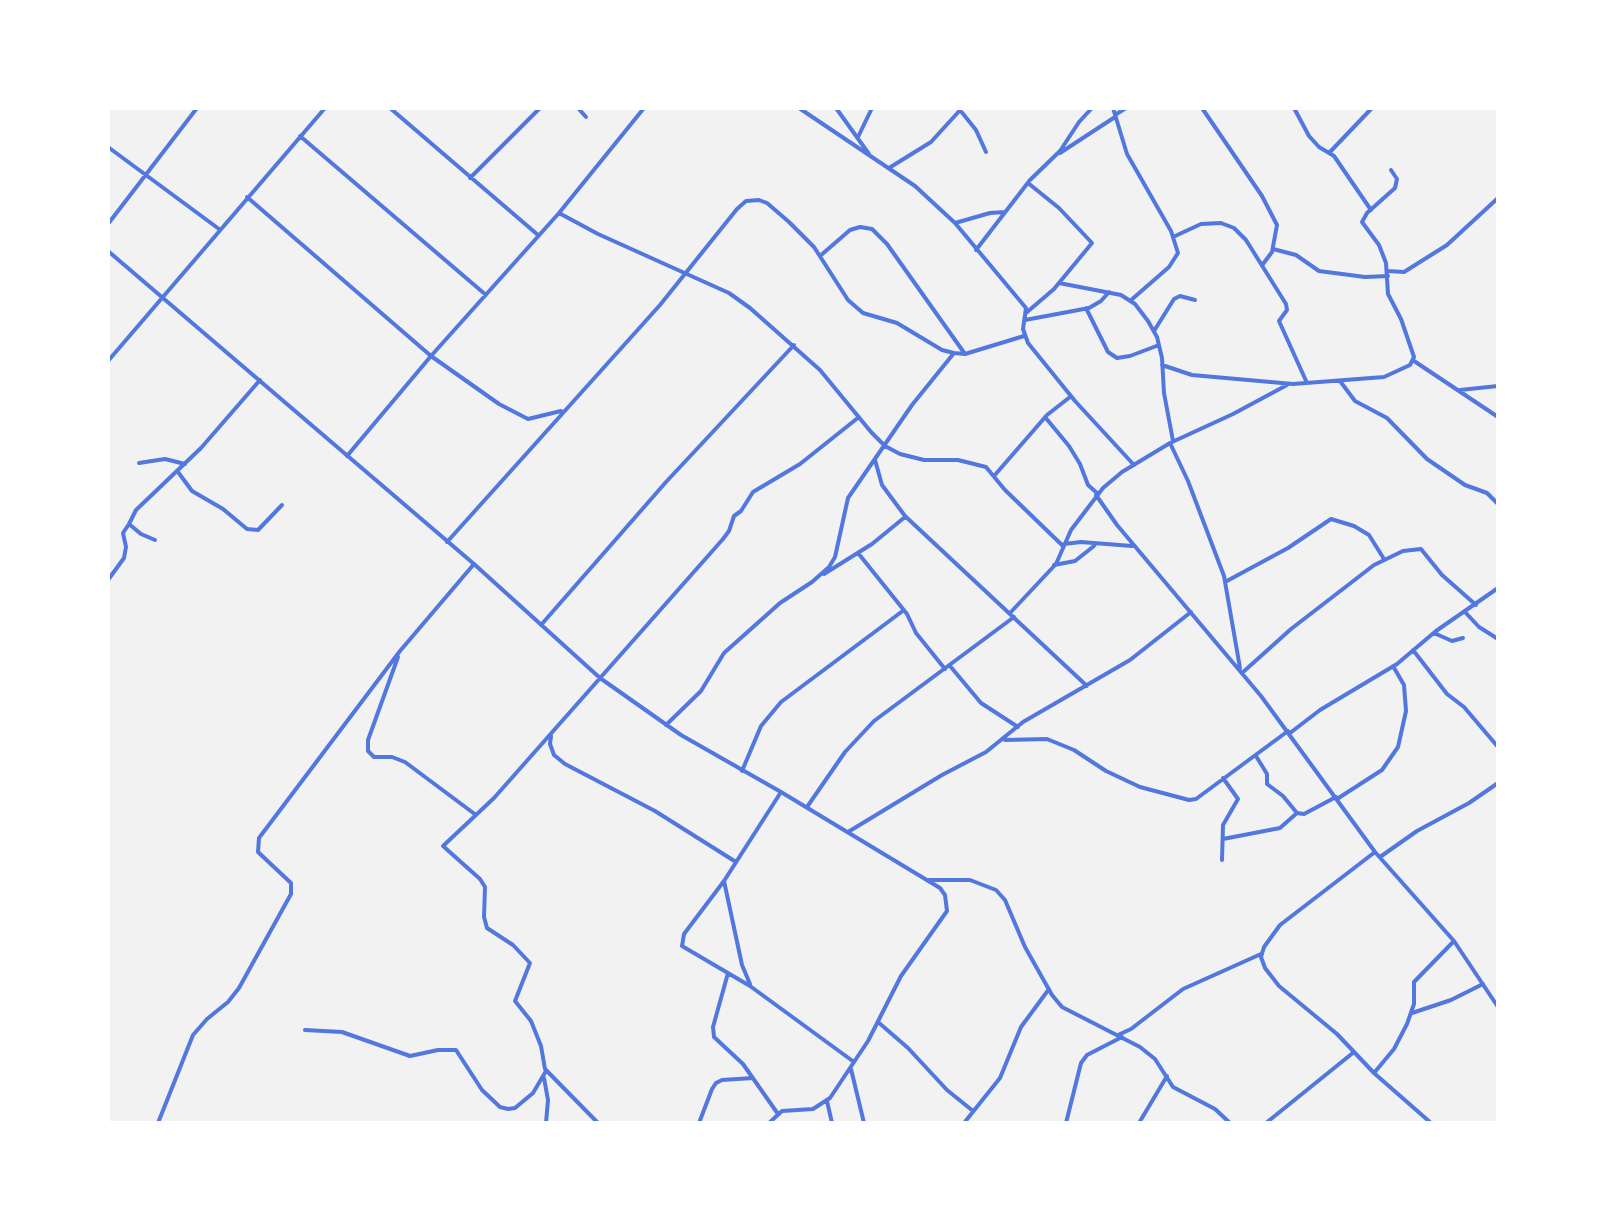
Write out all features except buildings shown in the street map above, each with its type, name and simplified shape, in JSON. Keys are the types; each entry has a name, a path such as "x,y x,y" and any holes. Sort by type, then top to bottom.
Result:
{"street":[{"path":"108,224 197,108"},
{"path":"108,361 325,108"},
{"path":"390,108 538,235"},
{"path":"470,178 540,108"},
{"path":"578,108 586,117"},
{"path":"347,456 431,356 559,213 644,108"},
{"path":"799,108 889,168 924,194 955,223 1024,304 1024,336 1039,359 1134,465"},
{"path":"836,108 869,155"},
{"path":"858,137 872,108"},
{"path":"948,108 955,115"},
{"path":"976,250 1092,108"},
{"path":"1113,108 1127,154 1173,237 1178,253 1130,301"},
{"path":"1056,155 1126,108"},
{"path":"1202,108 1277,225 1273,249 1263,264"},
{"path":"1294,108 1309,136 1338,162 1371,210"},
{"path":"1329,153 1372,108"},
{"path":"889,168 931,142 961,109 976,130 986,152"},
{"path":"300,136 486,295"},
{"path":"108,147 219,229"},
{"path":"1391,170 1397,179 1395,188 1364,216 1363,224 1379,245 1388,274 1388,294 1408,336 1414,361 1498,417"},
{"path":"1026,313 1059,283 1092,242 1059,208 1028,183"},
{"path":"247,197 431,356 516,415 528,419 565,409"},
{"path":"1273,249 1296,255 1319,271 1365,277 1404,272 1447,245 1498,198"},
{"path":"447,542 686,272 737,209 752,199 767,203 789,222 820,256 855,308 897,323 942,350 954,353 965,354 1024,336"},
{"path":"955,223 1005,212"},
{"path":"559,213 729,293 794,345 837,388 885,446 900,454 924,460 972,462 986,467 1005,490 1063,545"},
{"path":"1173,237 1201,224 1221,223 1234,228 1246,240 1286,304 1287,310 1279,321 1308,383"},
{"path":"820,256 850,230 860,227 872,229 887,244 965,354"},
{"path":"108,251 474,564 600,678 666,725 929,880 945,895 947,911 901,976 878,1022 827,1101 813,1109 795,1109 778,1114 769,1123"},
{"path":"1059,283 1109,292 1130,301 1154,331 1159,345 1172,442 1210,535 1225,582 1241,671"},
{"path":"1025,320 1086,308 1101,301 1109,292"},
{"path":"1154,331 1174,299 1180,296 1195,300"},
{"path":"1086,308 1108,352 1117,358 1159,345"},
{"path":"541,625 666,482 794,345"},
{"path":"812,582 835,557 848,498 930,380 954,353"},
{"path":"1162,365 1192,375 1288,384 1384,377 1414,361"},
{"path":"108,580 124,558 126,547 123,533 130,518 145,499 178,472 260,380"},
{"path":"1340,381 1355,401 1387,418 1427,459 1465,485 1487,493 1498,504"},
{"path":"807,807 845,752 874,721 947,668 1012,615 1054,565 1071,530 1097,494 1134,465 1172,442 1288,384"},
{"path":"1457,390 1498,386"},
{"path":"994,476 1045,417 1071,396"},
{"path":"546,1123 548,1100 545,1073 531,1021 515,1001 530,963 513,945 487,928 484,917 486,896 480,879 443,848 448,839 494,798 723,539 734,516 753,492 800,464 859,417"},
{"path":"1045,417 1069,446 1088,485 1289,732 1375,852 1454,941 1498,1007"},
{"path":"139,463 165,459 185,464"},
{"path":"875,460 882,485 905,516 1087,686"},
{"path":"178,472 192,491 223,509 247,529 258,530 282,505"},
{"path":"666,725 701,691 724,653 780,603 858,553 905,516"},
{"path":"1225,582 1278,554 1331,519 1354,526 1369,535 1384,559"},
{"path":"129,524 155,540"},
{"path":"1063,545 1081,542 1135,546"},
{"path":"1054,565 1075,561 1095,545"},
{"path":"1241,671 1384,559 1403,551 1421,549 1442,575 1476,605"},
{"path":"858,553 904,610 916,633 947,668 981,703 1018,727"},
{"path":"158,1123 193,1035 239,988 291,894 291,883 258,852 259,838 400,651 474,564"},
{"path":"1002,740 1047,739 1074,750 1106,771 1140,787 1189,800 1196,799 1320,710 1393,666 1498,588"},
{"path":"742,771 761,726 781,702 904,610"},
{"path":"848,832 1130,660 1191,612"},
{"path":"1465,612 1479,627 1498,639"},
{"path":"1434,633 1452,641 1463,638"},
{"path":"1413,650 1447,694 1464,707 1498,747"},
{"path":"400,651 368,740 368,751 374,757 392,757 405,762 476,815"},
{"path":"1256,756 1265,770 1269,787 1283,796 1297,813 1304,814 1382,770 1398,747 1406,711 1404,685 1393,666"},
{"path":"551,733 550,744 554,755 565,764 655,811 736,862"},
{"path":"1222,860 1223,825 1238,799 1223,778"},
{"path":"1380,857 1498,783"},
{"path":"781,792 682,941 682,946 751,987 852,1064 864,1123"},
{"path":"1222,839 1280,828 1297,813"},
{"path":"1066,1123 1081,1063 1087,1055 1131,1029 1183,989 1262,954 1280,925 1375,852"},
{"path":"929,880 970,880 996,890 1005,900 1025,947 1062,1007 1120,1036 1155,1059 1179,1091 1215,1109 1230,1123"},
{"path":"724,881 742,965 751,987"},
{"path":"1374,1073 1394,1049 1412,1013 1414,982 1454,941"},
{"path":"1262,954 1265,968 1279,986 1337,1034 1374,1073 1431,1123"},
{"path":"728,973 713,1027 714,1037 743,1064 778,1114"},
{"path":"1412,1013 1451,1000 1484,983"},
{"path":"964,1123 1000,1078 1021,1027 1049,989"},
{"path":"878,1022 908,1048 947,1090 973,1111"},
{"path":"305,1030 342,1032 410,1056 456,1050 482,1090 500,1107 508,1109 524,1102 545,1073"},
{"path":"1266,1123 1354,1052"},
{"path":"545,1073 598,1123"},
{"path":"1139,1123 1167,1076"},
{"path":"699,1123 716,1083 753,1078"},
{"path":"827,1101 832,1123"}]}
